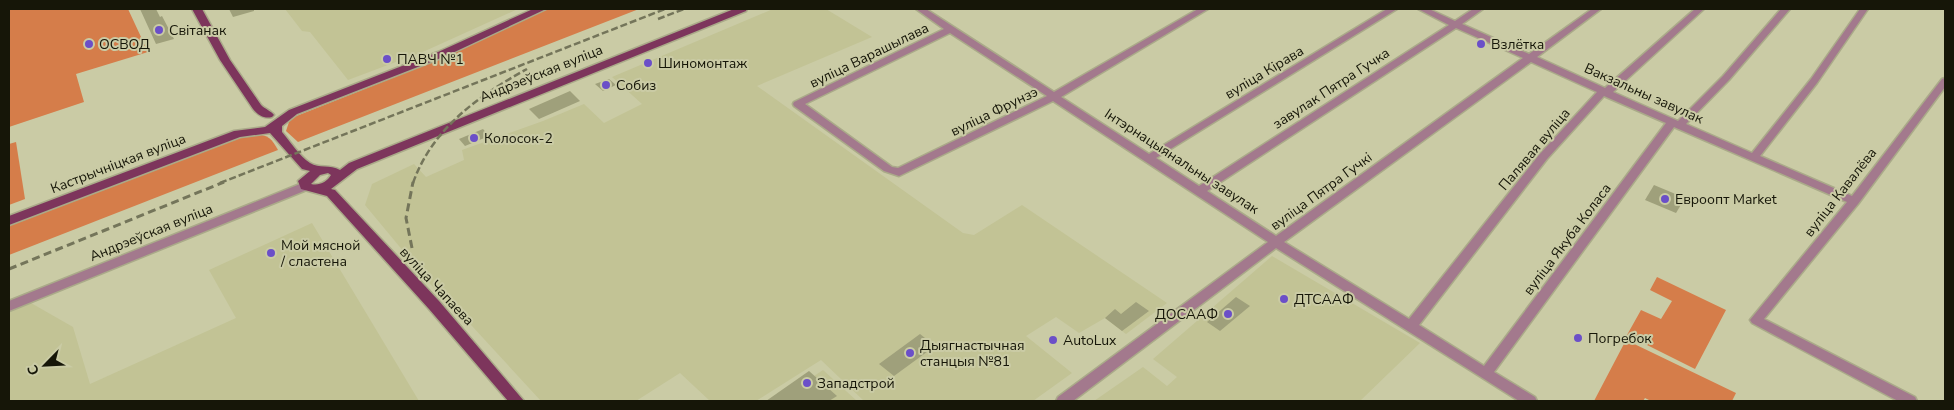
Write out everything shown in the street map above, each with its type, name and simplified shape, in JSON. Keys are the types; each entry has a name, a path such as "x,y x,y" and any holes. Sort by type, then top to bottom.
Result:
{"main road":[{"path":"197,9 225,60 265,123 308,180 331,178"},
{"name":"Кастрычніцкая вуліца","path":"9,221 442,54 541,9"},
{"name":"Андрэеўская вуліца","path":"308,180 331,178 353,166 742,9"},
{"name":"вуліца Чапаева","path":"331,178 387,256 434,305 517,401"}],"street":[{"name":"Інтэрнацыянальны завулак","path":"920,9 1056,96 1276,242 1530,401"},
{"name":"вуліца Фрунзэ","path":"798,104 888,169 899,172 1056,96 1204,9"},
{"name":"вуліца Кірава","path":"1149,158 1393,9"},
{"name":"Вакзальны завулак","path":"1422,9 1675,124 1854,202"},
{"name":"завулак Пятра Гучка","path":"1199,191 1479,9"},
{"name":"вуліца Пятра Гучкі","path":"1064,401 1276,242 1597,9"},
{"name":"Палявая вуліца","path":"1410,327 1543,157 1596,99 1700,9"},
{"name":"вуліца Якуба Коласа","path":"1486,374 1675,124 1726,78 1786,9"},
{"path":"1753,158 1814,82 1864,9"},
{"name":"вуліца Варашылава","path":"798,104 951,30"},
{"name":"вуліца Кавалёва","path":"1908,401 1756,320 1854,202 1945,81"},
{"name":"Андрэеўская вуліца","path":"9,306 308,180"}],"shaded area":[{"path":"9,9 128,9 148,52 76,74 84,102 9,127"},
{"path":"285,9 518,9 425,51 348,80 310,32 302,31"},
{"path":"548,9 639,9 298,142 286,131 289,122 294,117 430,63"},
{"path":"773,9 826,9 872,37 757,86 963,233 974,235 1022,205 1167,303 1126,334 1105,318 1079,333 1056,317 1026,336 1072,373 1033,401 864,401 821,360 756,401 710,401 680,373 636,401 541,401 472,326 438,293 365,205 372,184 414,164 426,177 464,160 462,150 584,104 604,123 642,104 612,77"},
{"path":"256,134 269,138 278,150 9,255 9,224 246,135"},
{"path":"16,142 25,199 9,205 9,144"},
{"path":"312,223 419,401 9,401 9,312 31,303 73,327 90,384 236,318 209,270"},
{"name":"ДТСААФ","path":"1272,256 1420,343 1360,401 1094,401 1143,367 1167,386 1177,377 1153,359"},
{"path":"1657,277 1726,310 1695,369 1627,335 1641,310 1661,319 1672,301 1650,290"},
{"path":"1626,340 1736,393 1732,401 1651,401 1645,398 1643,401 1594,401"},
{"name":"Западстрой","path":"823,370 857,401 777,401"}],"building":[{"name":"Світанак","path":"140,9 156,9 160,17 162,16 174,39 156,44"},
{"path":"229,9 254,9 254,11 233,17"},
{"name":"Собиз","path":"609,79 616,85 603,91 595,84"},
{"path":"570,91 580,101 539,119 529,109"},
{"name":"Колосок-2","path":"483,129 489,136 465,146 459,139"},
{"name":"Евроопт Market","path":"1654,185 1685,198 1676,213 1645,200"},
{"name":"ДОСААФ","path":"1236,297 1250,306 1220,331 1207,322"},
{"path":"1136,302 1149,311 1122,331 1105,318 1115,309 1121,314"},
{"name":"Дыягнастычная станцыя №81","path":"920,334 935,346 894,376 879,364"},
{"name":"Западстрой","path":"809,371 837,396 829,401 766,401"}],"railway":[{"path":"220,183 665,9"},
{"path":"658,19 684,9"},
{"path":"413,183 421,164 444,130 474,103 527,69"},
{"path":"9,269 224,182"},
{"path":"412,248 406,218 413,182"}],"place":[{"name":"Світанак","path":"159,30"},
{"name":"ОСВОД","path":"89,44"},
{"name":"Взлётка","path":"1481,44"},
{"name":"ПАВЧ №1","path":"387,59"},
{"name":"Шиномонтаж","path":"648,63"},
{"name":"Собиз","path":"606,85"},
{"name":"Колосок-2","path":"474,138"},
{"name":"Евроопт Market","path":"1665,199"},
{"name":"Мой мясной / сластена","path":"271,253"},
{"name":"ДТСААФ","path":"1284,299"},
{"name":"ДОСААФ","path":"1228,314"},
{"name":"Погребок","path":"1578,338"},
{"name":"AutoLux","path":"1053,340"},
{"name":"Дыягнастычная станцыя №81","path":"910,353"},
{"name":"Западстрой","path":"807,383"}]}
